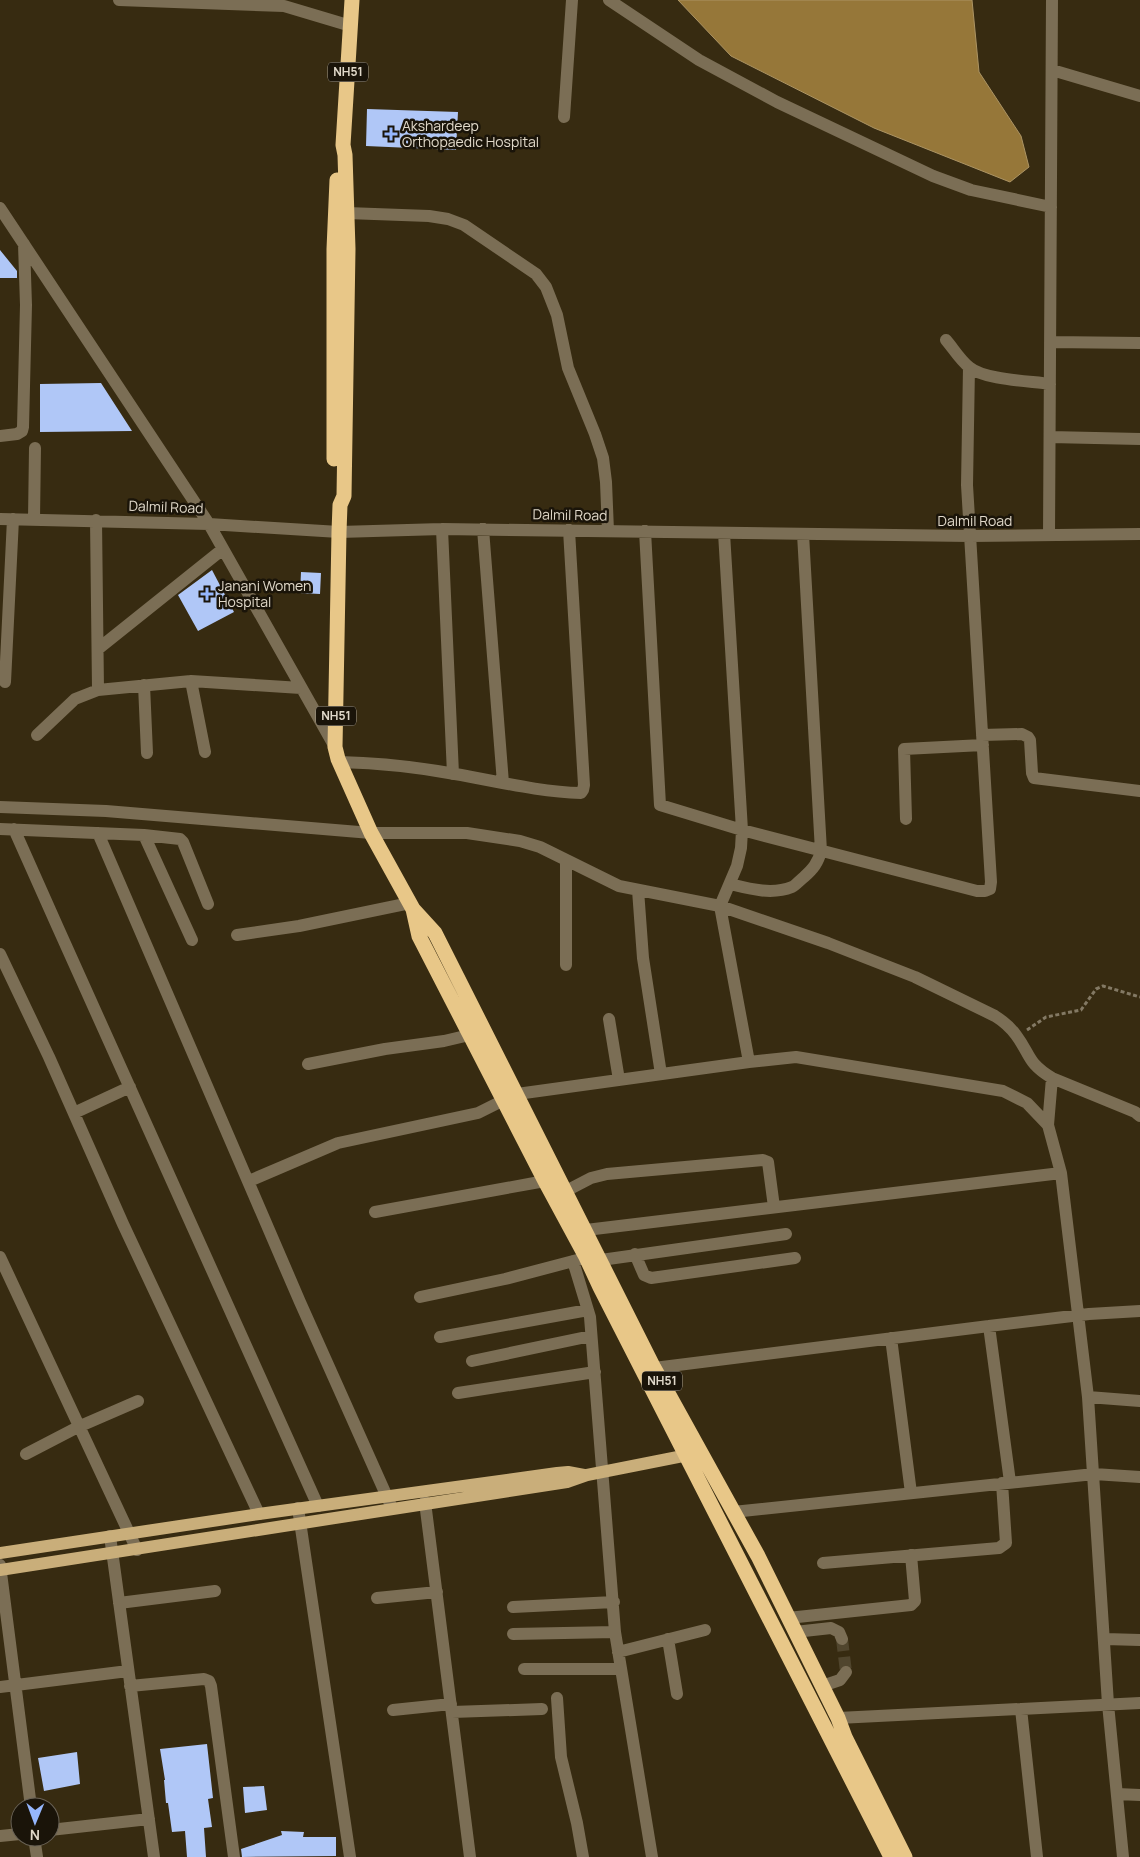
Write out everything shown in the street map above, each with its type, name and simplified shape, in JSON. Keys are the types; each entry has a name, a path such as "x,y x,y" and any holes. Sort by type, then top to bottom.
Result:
{"highway":[{"name":"NH51","path":"341,249 347,213 345,156 342,144 352,0"},
{"name":"NH51","path":"342,144 337,154 341,249 339,434 344,496 340,505 339,532 335,747 372,832 411,906 419,936 478,1033 510,1097 545,1181 590,1258 693,1454 891,1857"},
{"name":"NH51","path":"510,1097 566,1191 586,1230 590,1258"},
{"name":"NH51","path":"693,1454 733,1512 758,1556 905,1857"}],"main road":[{"path":"0,1553 298,1508 389,1502 425,1502 567,1482 587,1475 693,1454"},
{"path":"0,1568 137,1550 300,1523 389,1502 557,1473 568,1472 587,1475"}],"street":[{"path":"119,0 287,3 351,26"},
{"path":"564,117 572,0"},
{"path":"609,0 698,60 777,102 933,176 971,190 1051,207"},
{"path":"1049,535 1052,0"},
{"path":"1052,70 1140,96"},
{"path":"0,208 209,524 335,747"},
{"path":"347,213 430,216 448,219 464,225 536,274 546,287 557,315 568,368 603,458 608,531"},
{"path":"0,436 17,434 22,432 23,427 26,304 24,244"},
{"path":"946,340 969,367 990,376 1050,384"},
{"path":"1050,342 1140,342"},
{"path":"645,532 660,805 742,830 821,851 977,891 985,891 990,888 992,882 967,485 969,367"},
{"path":"1050,438 1140,439"},
{"path":"34,519 35,448"},
{"name":"Dalmil Road","path":"0,519 209,524 339,532 483,529 970,536 1140,534"},
{"path":"5,682 13,519"},
{"path":"96,520 98,690"},
{"path":"442,529 452,774"},
{"path":"483,529 504,783"},
{"path":"340,762 380,764 575,792 583,790 569,530"},
{"path":"724,533 742,830 741,848 730,884 720,906 749,1062"},
{"path":"730,884 757,890 775,890 793,886 813,869 821,851 803,534"},
{"path":"98,649 223,548"},
{"path":"37,735 76,699 98,690 191,681 301,688"},
{"path":"191,681 205,752"},
{"path":"144,685 147,753"},
{"path":"906,820 904,749 1022,734 1030,740 1034,778 1140,791"},
{"path":"0,807 106,811 372,832 467,833 499,836 540,847 619,886 720,906 828,943 915,977 1004,1022 1018,1037 1031,1061 1040,1071 1052,1078 1135,1112 1140,1116"},
{"path":"0,829 175,837 183,842 208,904"},
{"path":"14,829 318,1506"},
{"path":"98,833 389,1502"},
{"path":"144,835 192,940"},
{"path":"566,860 566,965"},
{"path":"638,890 643,958 661,1074"},
{"path":"237,935 411,906"},
{"path":"0,954 123,1224 259,1514"},
{"path":"610,1019 619,1080"},
{"path":"308,1064 478,1033"},
{"path":"248,1181 338,1143 478,1113 510,1097 661,1074 796,1057 1003,1091 1027,1103 1048,1125"},
{"path":"1052,1078 1048,1125 1061,1173 1088,1397 1108,1704 1123,1857"},
{"path":"74,1113 130,1087"},
{"path":"566,1191 591,1178 607,1174 764,1160 768,1162 774,1207"},
{"path":"586,1230 1061,1173"},
{"path":"375,1212 545,1181"},
{"path":"420,1297 590,1258 786,1234"},
{"path":"635,1254 646,1278 795,1258"},
{"path":"0,1256 78,1427 137,1550"},
{"path":"590,1258 588,1310 604,1473 615,1632 652,1857"},
{"path":"440,1337 588,1310"},
{"path":"648,1369 1078,1315 1140,1311"},
{"path":"823,1564 999,1548 1006,1542 1006,1483 989,1326"},
{"path":"472,1361 591,1336"},
{"path":"891,1338 911,1493"},
{"path":"458,1393 595,1372"},
{"path":"1088,1397 1140,1401"},
{"path":"26,1454 78,1427 138,1401"},
{"path":"733,1512 1094,1474 1140,1477"},
{"path":"425,1502 470,1857"},
{"path":"298,1508 350,1857"},
{"path":"110,1536 154,1857"},
{"path":"788,1618 911,1605 914,1602 910,1555"},
{"path":"0,1568 30,1797"},
{"path":"119,1603 215,1591"},
{"path":"377,1598 436,1592"},
{"path":"513,1608 614,1602"},
{"path":"795,1632 831,1628 839,1632 842,1639"},
{"path":"618,1652 705,1630"},
{"path":"513,1634 615,1632"},
{"path":"668,1639 678,1694"},
{"path":"1105,1639 1140,1640"},
{"path":"524,1670 620,1669"},
{"path":"0,1687 128,1671"},
{"path":"822,1686 840,1680 846,1672"},
{"path":"130,1686 204,1679 209,1681 214,1705 234,1857"},
{"path":"557,1698 561,1757 583,1857"},
{"path":"838,1718 1140,1703"},
{"path":"393,1710 451,1708 542,1709"},
{"path":"1021,1708 1037,1857"},
{"path":"1117,1794 1140,1795"},
{"path":"60,1829 149,1819"}],"path":[{"path":"1018,1037 1046,1017 1081,1010 1099,987 1103,986 1140,997"}],"shaded area":[{"path":"678,0 972,0 979,72 1021,136 1029,167 1010,182 874,128 731,56"}],"building":[{"path":"367,109 458,112 456,150 366,146"},
{"path":"0,250 17,271 17,278 0,278"},
{"path":"101,383 132,431 40,432 40,384"},
{"path":"212,570 234,612 198,631 178,595"},
{"path":"301,572 321,573 320,594 300,593"},
{"path":"207,1744 213,1798 208,1799 212,1827 204,1828 206,1857 187,1857 185,1831 172,1832 168,1803 166,1803 165,1780 160,1749"},
{"path":"77,1752 80,1784 44,1791 38,1758"},
{"path":"264,1786 267,1810 245,1813 243,1787"},
{"path":"281,1831 304,1832 303,1837 336,1837 336,1856 242,1857 241,1849 282,1835"}],"tunnel":[{"path":"842,1639 846,1672"}],"place":[{"name":"Akshardeep Orthopaedic Hospital","path":"391,134"},
{"name":"Janani Women Hospital","path":"207,594"}]}
